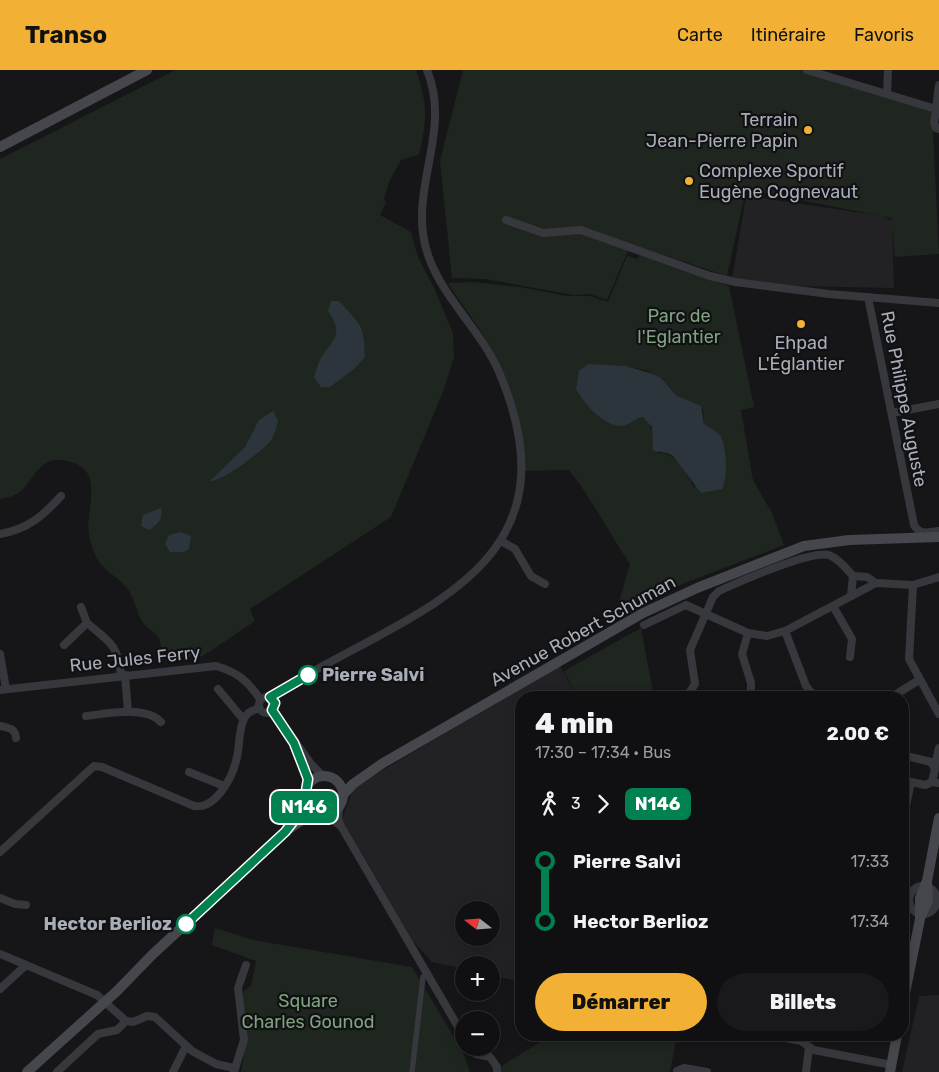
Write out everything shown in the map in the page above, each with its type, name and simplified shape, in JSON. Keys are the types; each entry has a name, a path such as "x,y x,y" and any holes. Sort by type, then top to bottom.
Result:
{"main road":[{"path":"0,147 147,70"},
{"name":"Avenue Robert Schuman","path":"341,800 353,784 372,770 666,601 802,546 849,540 939,537"},
{"name":"Avenue Robert Schuman","path":"849,540 908,545 939,543"},
{"name":"Avenue Robert Schuman","path":"329,778 346,781 372,770"},
{"path":"27,1072 106,1001 285,832 309,815 331,813 341,800 341,789 329,778 314,780 308,785 303,809 285,832"},
{"path":"306,800 310,809 322,814"},
{"path":"909,972 920,916 920,898 927,881 939,818"},
{"path":"891,1068 896,1041"}],"street":[{"path":"0,852 94,766 102,767 197,807 214,800 224,786 236,762 243,720 249,712 270,697 443,599 480,568 501,540 518,496 520,471 515,423 510,400 489,351 478,332 439,280 427,254 422,232 421,212 423,188 434,143 437,116 435,98 427,70"},
{"path":"807,70 936,109"},
{"path":"886,94 888,70"},
{"path":"939,85 934,123 936,128 939,129"},
{"path":"506,220 543,233 581,230 710,276 735,282 829,294 939,303"},
{"name":"Rue Philippe Auguste","path":"868,297 914,524 917,530 923,533 939,531"},
{"path":"892,413 939,404"},
{"path":"0,534 24,528 35,522 61,496"},
{"path":"501,540 515,549 531,576 544,584"},
{"path":"690,691 694,684 690,650 718,592 812,555 830,556 836,559 853,576 867,576 876,583"},
{"path":"851,596 853,576"},
{"path":"644,625 686,605 748,633 767,636 785,631 876,583 913,585 939,577"},
{"path":"913,585 909,659 939,714"},
{"path":"833,606 852,639 850,657"},
{"path":"81,608 87,623 116,649 123,675 128,712"},
{"path":"64,645 87,623"},
{"path":"785,631 806,686 810,691"},
{"path":"748,633 742,654 751,683 751,691"},
{"path":"0,654 3,689"},
{"name":"Rue Jules Ferry","path":"3,689 216,666 237,673 246,680 260,704"},
{"path":"901,691 919,680"},
{"path":"218,689 243,720"},
{"path":"260,704 265,713 272,710 275,703 270,697"},
{"path":"272,710 294,743 317,772 329,778"},
{"path":"86,716 128,712 151,715 161,722"},
{"path":"0,726 12,728 16,738"},
{"path":"294,743 307,775 308,785"},
{"path":"909,781 925,785 936,783 935,765 939,748"},
{"path":"909,757 931,762 935,765"},
{"path":"189,772 224,786"},
{"path":"341,800 338,818 341,826 455,1022"},
{"path":"322,814 341,826"},
{"path":"909,895 927,881 934,891 938,902 932,912 920,916 909,903"},
{"path":"0,898 15,904 26,905"},
{"path":"0,954 106,1001 126,1022"},
{"path":"0,989 26,965"},
{"path":"57,1072 98,1034 118,1030 126,1022 133,1022 147,1016 155,1017 186,1046 209,1060 234,1070 244,1040 238,988 246,965"},
{"path":"412,1072 423,977 427,974"},
{"path":"796,1041 809,1047 891,1068"},
{"path":"173,1072 186,1046"},
{"path":"806,1072 809,1047"},
{"path":"490,1056 497,1066 497,1072"},
{"path":"677,1071 684,1068 707,1072"}],"shaded area":[{"path":"746,196 883,216 892,221 894,288 797,286 732,279"},
{"path":"331,301 339,301 360,325 365,357 354,369 330,387 321,387 314,375 319,362 336,333 336,327 328,311"},
{"path":"588,364 626,366 653,374 661,378 677,396 701,406 704,424 720,435 724,447 726,470 722,489 701,493 673,456 653,451 652,427 643,417 621,426 608,422 595,413 576,389 579,371"},
{"path":"273,411 278,421 274,436 267,445 232,472 210,481 245,447 259,420"},
{"path":"161,508 161,518 155,526 149,530 141,526 143,515"},
{"path":"181,532 191,536 189,549 184,552 170,552 165,544 169,535"},
{"path":"560,666 574,691 517,691"},
{"path":"515,692 515,981 500,977 500,956 455,956 455,967 432,962 413,941 342,819 354,787"},
{"path":"939,995 939,1072 902,1072 919,996"}],"green space":[{"path":"175,70 416,70 423,92 425,112 424,132 419,155 401,160 390,180 384,198 386,203 380,215 411,232 418,257 435,290 453,333 454,357 443,392 391,517 250,609 255,621 209,652 202,656 169,659 161,654 158,637 142,621 129,591 101,564 95,554 90,541 88,527 91,483 85,470 68,461 51,461 40,468 21,491 0,499 0,159"},
{"name":"Complexe Sportif Eugène Cognevaut","path":"463,70 800,70 932,110 939,254 895,257 891,218 746,189 727,276 631,244 607,300 590,294 574,295 485,279 452,278 440,161"},
{"name":"Parc de l'Eglantier","path":"639,255 729,286 754,407 741,410 753,480 772,513 784,545 680,585 614,619 630,564 569,470 523,471 517,420 502,371 487,341 448,283 474,282 520,287 567,296 590,296 608,302 627,256 638,259","holes":["588,364 625,366 652,373 663,380 679,397 703,410 704,424 695,488 676,460 671,456 658,453 649,421 642,417 628,424 613,424 600,417 579,395"]},
{"path":"641,628 653,691 574,691 564,671"},
{"name":"Square Charles Gounod","path":"215,928 253,940 412,967 455,1039 455,1056 464,1056 470,1072 241,1072 247,1036 242,996 244,991 251,986 256,961 212,945"},
{"path":"542,1041 676,1041 670,1072 500,1072 503,1065"}],"bus line":[{"name":"N146","path":"186,924 285,832 303,809 308,779 294,743 272,710 275,703 270,697 308,675"}],"place":[{"name":"Terrain Jean-Pierre Papin","path":"808,130"},
{"name":"Complexe Sportif Eugène Cognevaut","path":"689,181"},
{"name":"Ehpad L'Églantier","path":"801,324"},
{"name":"Pierre Salvi","path":"308,675"},
{"name":"Hector Berlioz","path":"186,924"}]}
